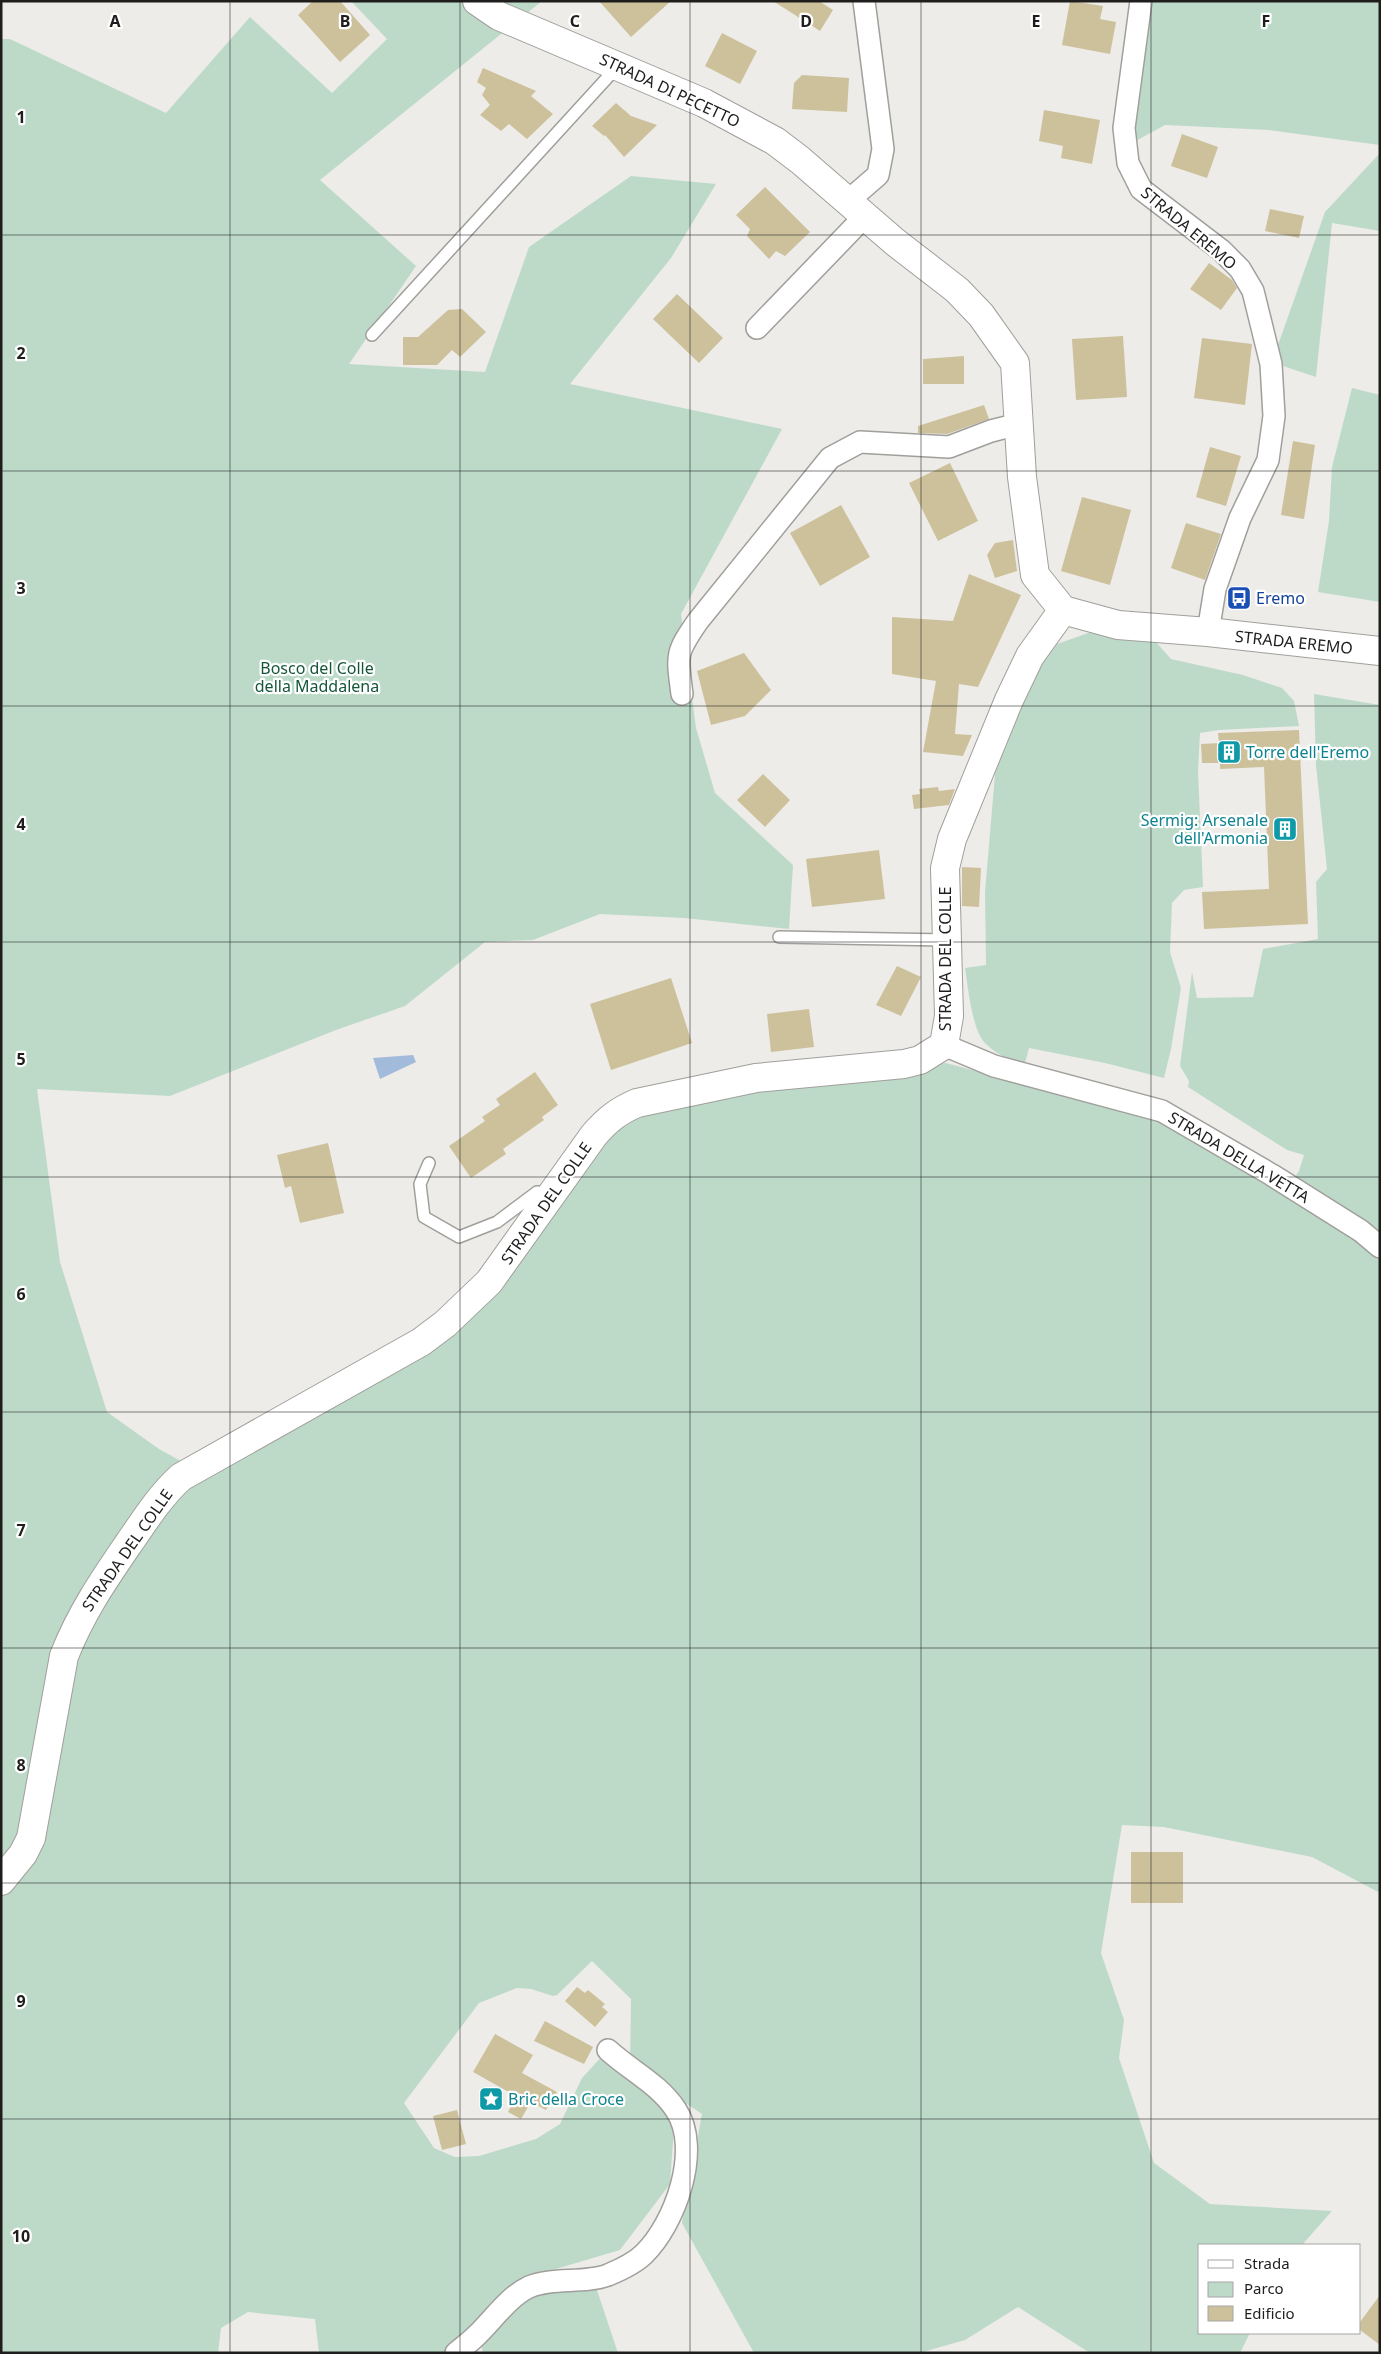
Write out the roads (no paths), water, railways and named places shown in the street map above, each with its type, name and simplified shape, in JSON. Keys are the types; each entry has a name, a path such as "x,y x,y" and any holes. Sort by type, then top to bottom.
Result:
{"street":[{"name":"STRADA DI PECETTO","path":"477,1 499,16 619,65 704,103 775,141 957,290 981,315 1015,363 1019,424"},
{"path":"757,328 857,209 878,175 883,149 864,1"},
{"name":"STRADA EREMO","path":"1140,1 1124,128 1128,163 1141,189 1221,250 1240,269 1253,291 1271,364 1274,416 1268,460 1240,518 1215,589 1208,632"},
{"path":"682,694 678,653 698,621 830,458 860,442 949,447 991,431 1019,424 1022,477 1035,575 1063,610"},
{"name":"STRADA EREMO","path":"1063,610 1118,625 1208,632 1380,651"},
{"name":"STRADA DEL COLLE","path":"1,1881 12,1870 30,1838 64,1656 74,1630 89,1601 169,1488 181,1477 421,1342 446,1324 489,1282 608,1118 637,1103 756,1078 904,1064 920,1060 944,1045 949,1016 945,868 952,839 1030,656 1063,610"},
{"name":"STRADA DELLA VETTA","path":"944,1045 994,1066 1162,1111 1362,1231 1380,1247"},
{"path":"456,2353 476,2336 506,2305 530,2287 589,2280 608,2275 643,2256 655,2243 673,2208 686,2164 686,2147 678,2112 658,2088 630,2069 608,2050"}],"lane":[{"path":"372,335 619,65"},
{"path":"779,937 946,940"},
{"path":"429,1163 420,1184 424,1217 459,1237 497,1222 537,1192 553,1194"}],"water":[{"path":"413,1055 416,1062 380,1079 373,1058"}],"place":[{"name":"Eremo","path":"1239,598"},
{"name":"Torre dell'Eremo","path":"1229,752"},
{"name":"Sermig: Arsenale dell'Armonia","path":"1285,829"},
{"name":"Bric della Croce","path":"491,2099"}],"park label":[{"name":"Bosco del Colle della Maddalena","path":"317,677"}]}
